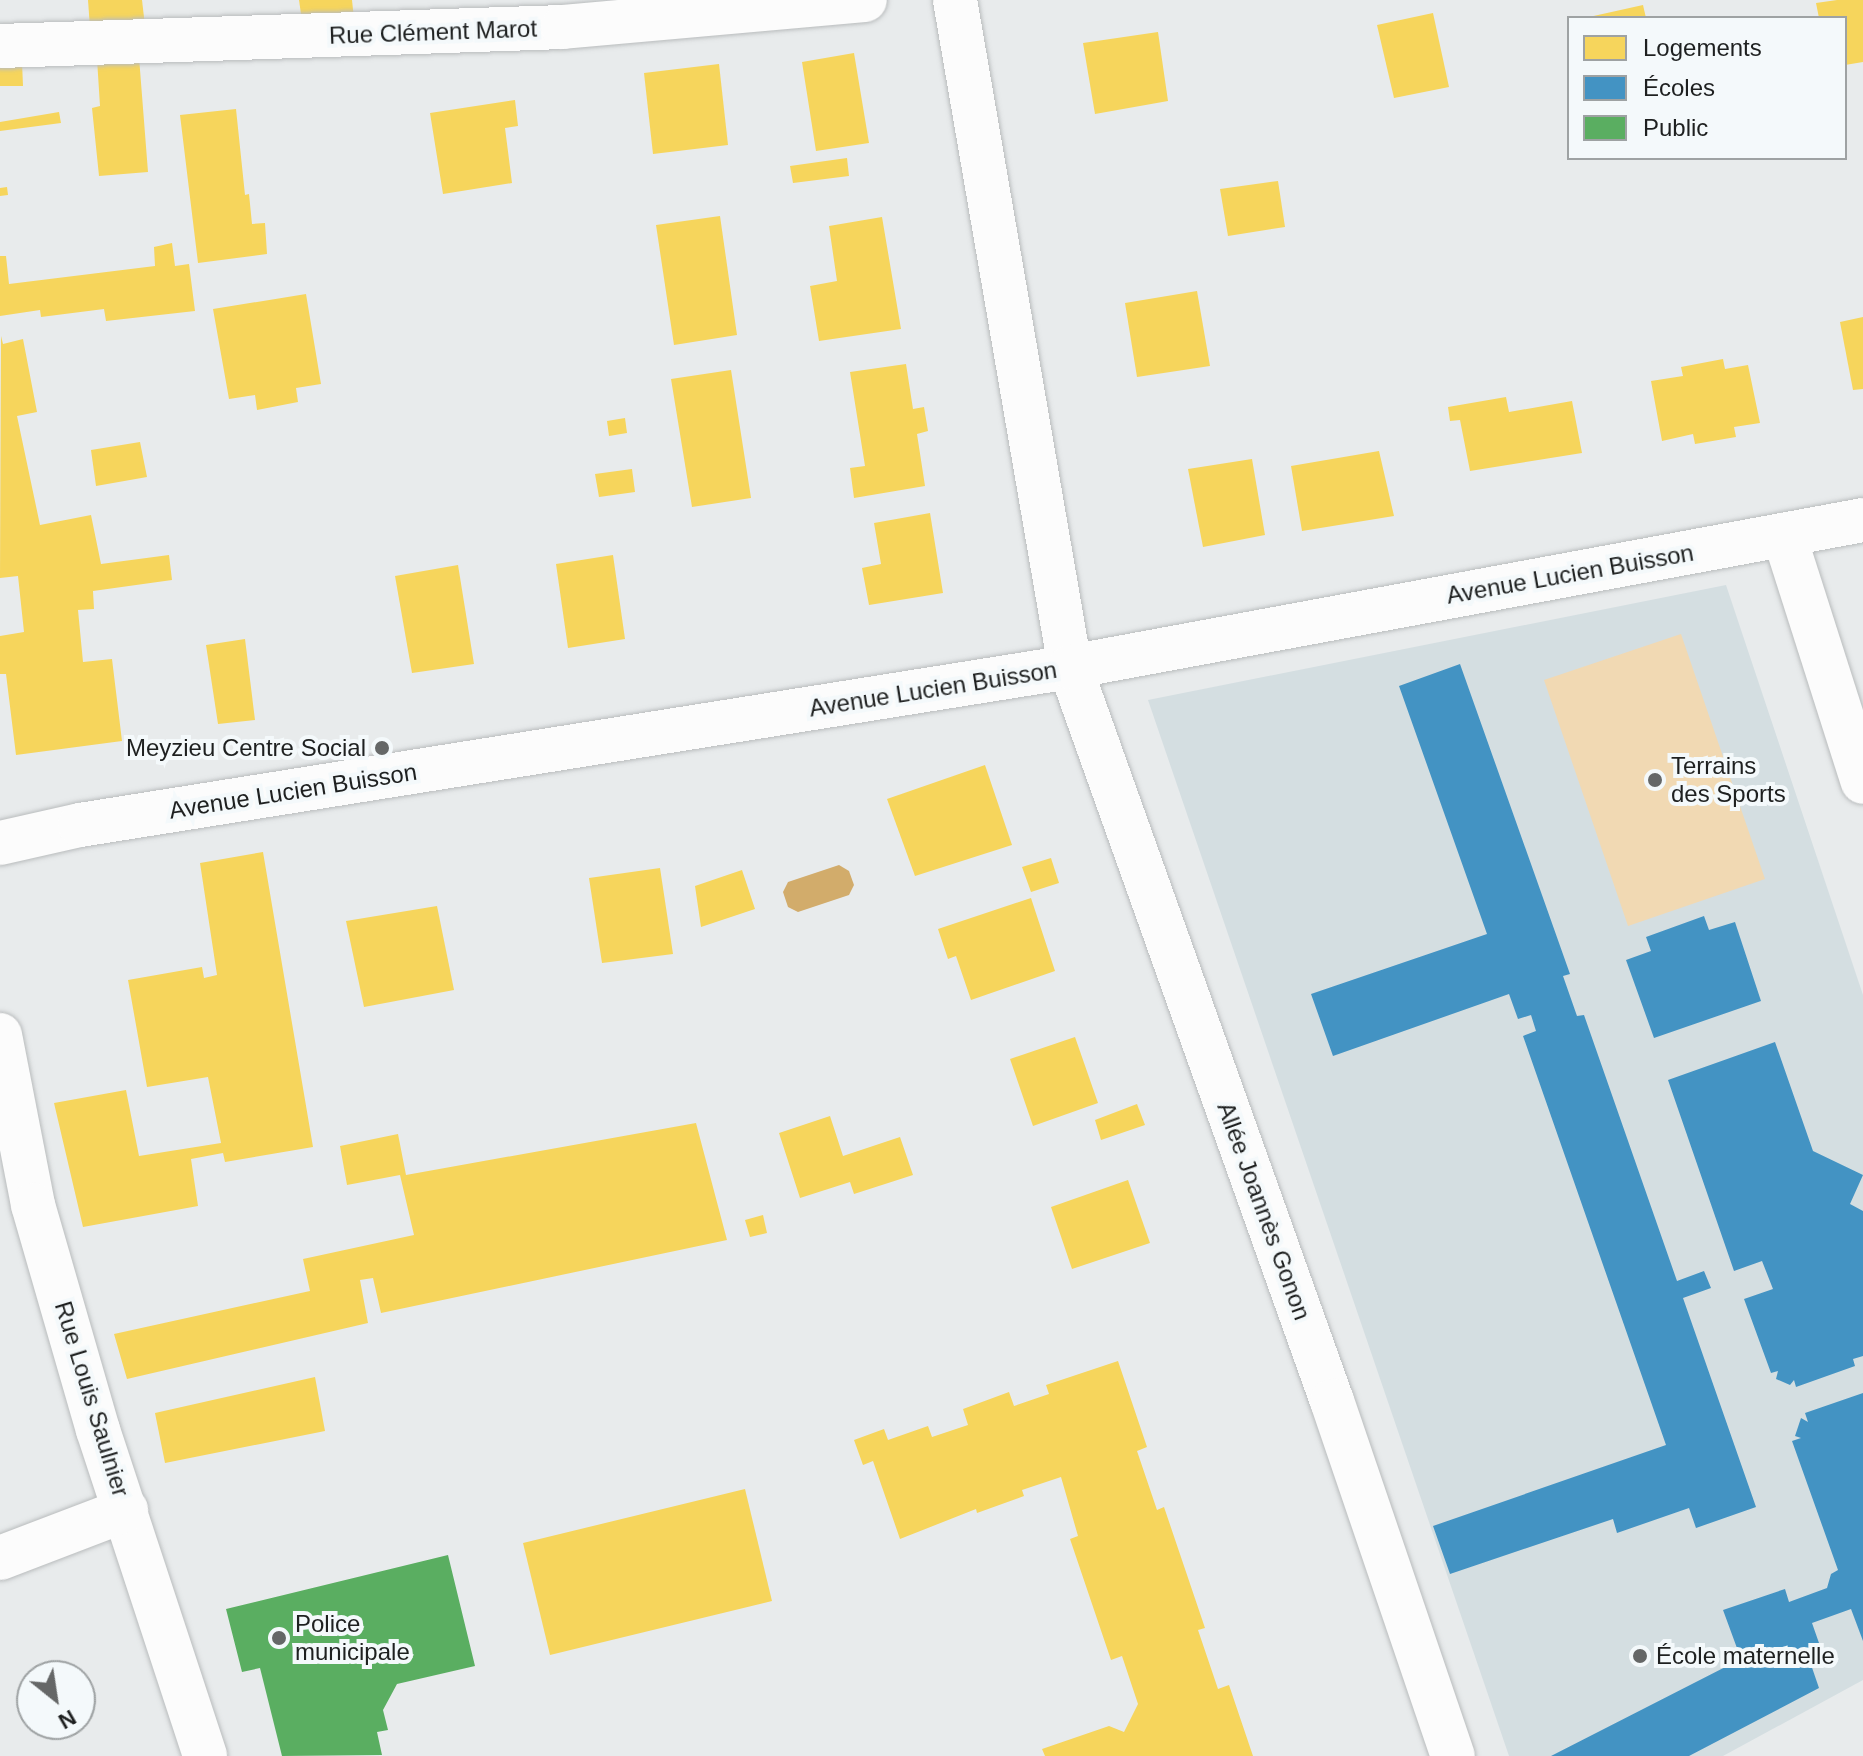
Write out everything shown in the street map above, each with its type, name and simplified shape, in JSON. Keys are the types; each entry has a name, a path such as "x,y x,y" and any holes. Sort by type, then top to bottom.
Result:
{"street":[{"name":"Rue Clément Marot","path":"0,46 563,27 865,0"},
{"name":"Allée Joannès Gonon","path":"955,0 1070,667 1332,1401 1450,1755"},
{"name":"Avenue Lucien Buisson","path":"0,843 80,825 1070,667 1863,520"},
{"path":"1784,535 1863,782"},
{"name":"Rue Louis Saulnier","path":"0,1035 33,1205 98,1430 205,1756"},
{"path":"0,1558 126,1510"}],"shaded area":[{"path":"1726,585 1863,995 1863,1680 1723,1756 1509,1756 1148,700"},
{"name":"Terrains des Sports","path":"1681,634 1765,879 1628,926 1544,680"},
{"path":"839,865 849,871 854,885 849,895 798,912 788,907 783,892 788,882"}],"building: Logements":[{"path":"88,0 142,0 145,26 90,28"},
{"path":"299,0 352,0 354,19 302,21"},
{"path":"1863,0 1863,62 1847,65 1847,16 1819,16 1816,3"},
{"path":"1643,5 1646,16 1594,16"},
{"path":"1433,13 1449,87 1394,98 1377,25"},
{"path":"1158,32 1168,101 1095,114 1083,43"},
{"path":"854,53 869,143 816,151 802,62"},
{"path":"139,57 148,172 99,176 92,108 100,106 97,59"},
{"path":"0,62 22,62 23,86 0,86"},
{"path":"719,64 728,145 653,154 644,73"},
{"path":"515,100 518,126 505,128 512,183 443,194 430,113"},
{"path":"236,109 245,195 249,194 252,224 265,223 267,254 198,263 180,115"},
{"path":"59,112 61,123 0,131 0,122"},
{"path":"847,158 849,176 793,183 790,166"},
{"path":"1278,181 1285,227 1228,236 1220,189"},
{"path":"7,187 8,195 0,196 0,188"},
{"path":"720,216 737,335 674,345 656,225"},
{"path":"882,217 901,329 819,341 810,286 837,281 829,226"},
{"path":"172,243 175,266 189,264 195,311 106,321 104,309 41,317 40,310 0,316 0,256 6,256 9,284 155,266 154,247"},
{"path":"1197,291 1210,366 1137,377 1125,303"},
{"path":"306,294 321,384 296,388 298,402 257,410 255,395 229,399 213,309"},
{"path":"1863,317 1863,389 1853,390 1840,322"},
{"path":"1,336 3,344 23,339 37,412 17,416 40,525 91,515 101,564 169,555 172,580 93,591 94,609 78,610 83,662 112,659 122,741 16,755 6,674 0,674 0,636 24,632 18,576 0,578"},
{"path":"1723,359 1725,369 1748,365 1760,423 1734,427 1736,437 1695,444 1693,434 1662,441 1651,381 1683,376 1681,367"},
{"path":"906,364 913,409 924,407 928,431 917,434 925,486 854,498 850,468 865,466 850,372"},
{"path":"731,370 751,498 692,507 671,379"},
{"path":"1506,397 1509,412 1572,401 1582,453 1470,471 1460,420 1450,421 1448,407"},
{"path":"625,418 627,433 609,436 607,421"},
{"path":"140,442 147,477 96,486 91,450"},
{"path":"1379,451 1394,516 1302,531 1291,466"},
{"path":"1252,459 1265,535 1203,547 1188,469"},
{"path":"632,469 635,492 599,497 595,474"},
{"path":"930,513 943,593 869,605 862,568 881,564 874,523"},
{"path":"613,555 625,639 568,648 556,564"},
{"path":"458,565 474,664 412,673 395,576"},
{"path":"245,639 255,720 218,724 206,645"},
{"path":"985,765 1012,845 915,876 887,799"},
{"path":"263,852 313,1147 225,1162 223,1153 191,1159 198,1206 83,1227 54,1103 126,1090 139,1156 221,1143 208,1077 147,1087 128,980 202,967 204,978 217,975 200,863"},
{"path":"1051,858 1059,883 1031,892 1022,867"},
{"path":"660,868 673,954 602,963 589,878"},
{"path":"742,870 755,909 701,927 695,886"},
{"path":"1031,898 1055,971 971,1000 956,956 948,959 938,929"},
{"path":"437,906 454,990 364,1007 346,921"},
{"path":"1075,1037 1098,1103 1033,1126 1010,1059"},
{"path":"1137,1104 1145,1125 1101,1140 1095,1120"},
{"path":"830,1116 843,1156 900,1137 913,1175 854,1194 850,1182 800,1198 779,1133"},
{"path":"696,1123 727,1240 381,1313 373,1278 360,1280 368,1323 127,1379 114,1334 310,1291 303,1259 414,1235 400,1175 347,1185 340,1146 398,1134 406,1175"},
{"path":"1128,1180 1150,1243 1072,1269 1051,1207"},
{"path":"763,1215 767,1233 750,1237 745,1220"},
{"path":"1118,1361 1147,1447 1137,1451 1157,1510 1164,1507 1205,1628 1198,1630 1218,1689 1229,1685 1253,1756 1045,1756 1042,1749 1109,1726 1124,1732 1138,1704 1122,1656 1111,1660 1070,1539 1078,1536 1061,1477 1022,1490 1024,1496 977,1513 976,1509 900,1539 873,1461 863,1465 854,1440 884,1429 888,1440 928,1426 932,1437 968,1425 963,1409 1009,1392 1014,1406 1049,1394 1046,1385"},
{"path":"315,1377 325,1431 165,1463 155,1413"},
{"path":"745,1489 772,1601 550,1655 523,1543"}],"building: Écoles":[{"path":"1460,664 1570,974 1563,976 1577,1016 1584,1015 1677,1281 1704,1271 1711,1288 1683,1298 1756,1507 1696,1528 1689,1508 1617,1533 1613,1519 1450,1574 1433,1526 1666,1445 1523,1036 1536,1031 1531,1015 1518,1019 1509,994 1333,1056 1311,994 1487,934 1399,686"},
{"path":"1704,916 1709,930 1735,922 1761,1001 1654,1038 1626,960 1651,951 1646,937"},
{"path":"1775,1042 1813,1151 1863,1175 1850,1204 1863,1211 1863,1356 1853,1359 1855,1366 1796,1387 1794,1380 1790,1385 1776,1379 1778,1371 1771,1373 1744,1299 1773,1289 1762,1261 1734,1271 1668,1080"},
{"path":"1863,1393 1863,1641 1851,1609 1812,1623 1819,1643 1807,1653 1819,1688 1689,1756 1551,1756 1741,1659 1723,1610 1785,1589 1789,1602 1827,1588 1831,1574 1838,1570 1792,1441 1801,1438 1795,1436 1801,1418 1808,1422 1805,1413"}],"building: Public":[{"path":"448,1555 475,1666 397,1684 383,1710 388,1730 377,1732 382,1755 282,1756 260,1668 242,1672 226,1609"}],"place":[{"name":"Meyzieu Centre Social","path":"382,748"},
{"name":"Terrains des Sports","path":"1655,780"},
{"name":"Police municipale","path":"279,1638"},
{"name":"École maternelle","path":"1640,1656"}]}
